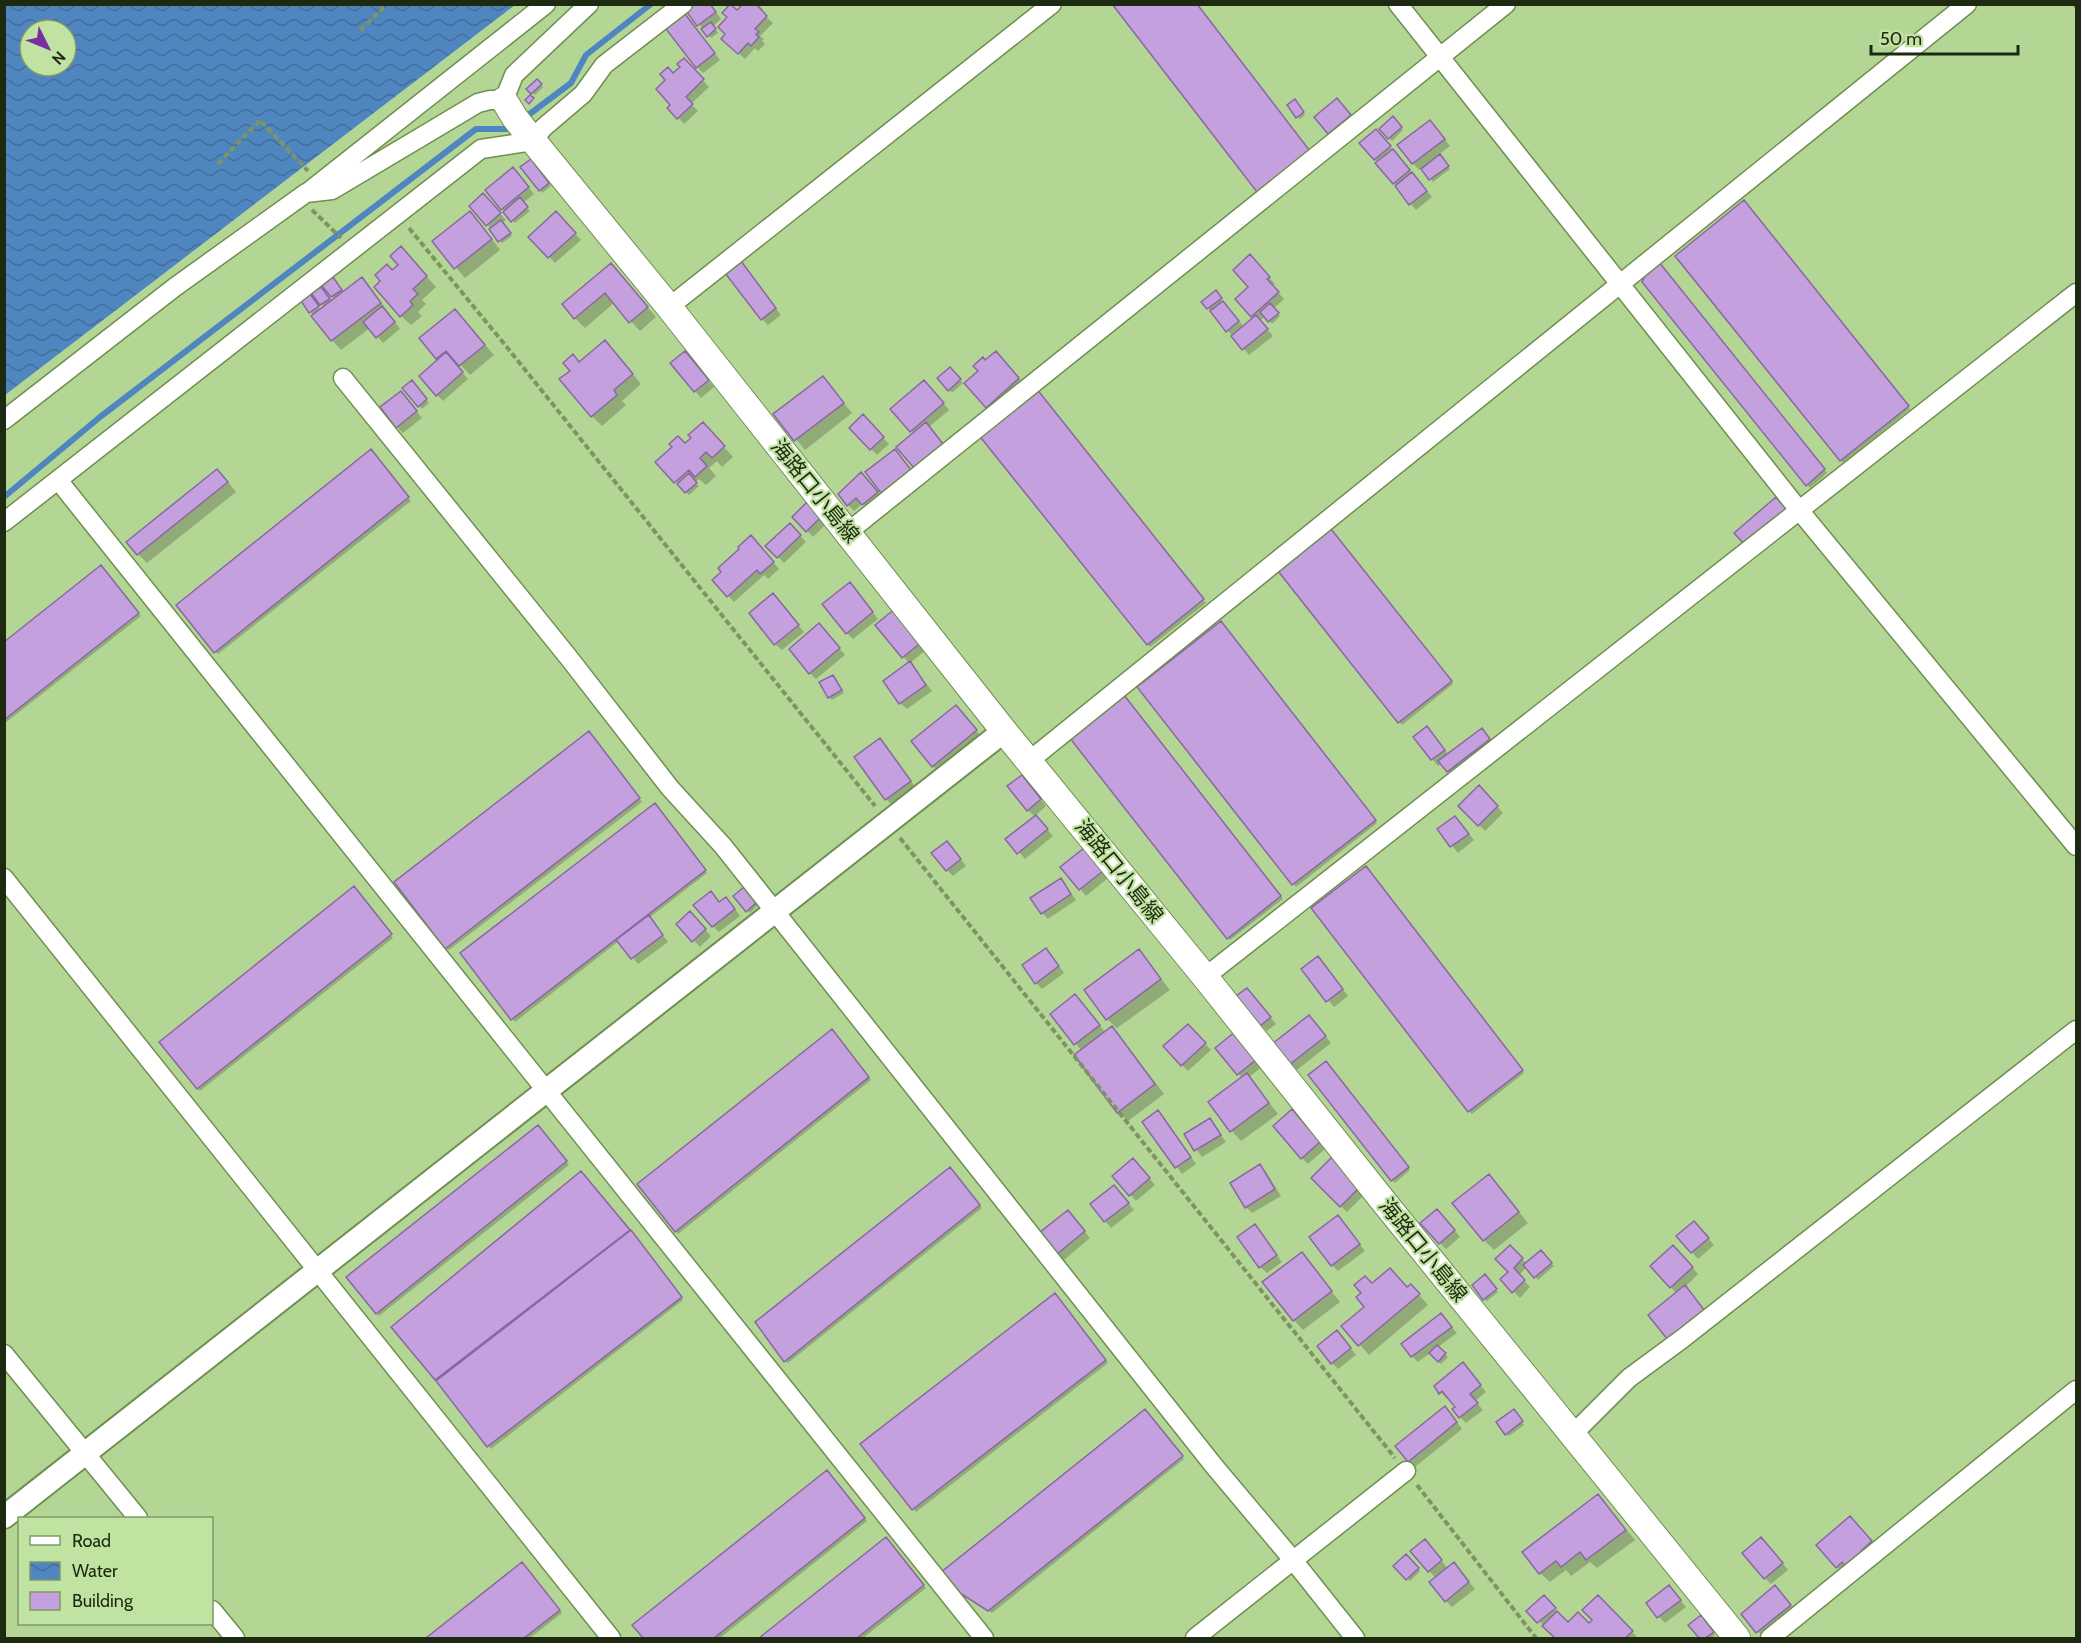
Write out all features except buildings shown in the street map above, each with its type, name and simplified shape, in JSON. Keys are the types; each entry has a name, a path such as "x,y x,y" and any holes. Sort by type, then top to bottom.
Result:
{"main road":[{"name":"海路口小島線","path":"520,124 669,307 1004,731 1737,1638"}],"street":[{"path":"4,420 175,287 303,195 546,4"},
{"path":"520,124 514,75 589,4"},
{"path":"303,195 332,190 478,103 520,124 543,128 584,94 604,65 683,4"},
{"path":"669,307 1052,4"},
{"path":"1398,4 1799,510 2076,846"},
{"path":"848,532 1506,4"},
{"path":"1029,761 1967,4"},
{"path":"4,522 481,149 520,124"},
{"path":"1205,977 2076,293"},
{"path":"343,378 569,658 670,788 723,846 776,911 1214,1466 1355,1638"},
{"path":"58,480 984,1638"},
{"path":"4,1517 1004,731"},
{"path":"4,878 611,1638"},
{"path":"1573,1434 1629,1378 2076,1030"},
{"path":"4,1354 137,1517"},
{"path":"1770,1638 2076,1390"},
{"path":"1195,1638 1406,1471"},
{"path":"213,1611 235,1638"}],"path":[{"path":"360,30 388,4"},
{"path":"218,164 260,120 303,166"},
{"path":"303,195 336,234"},
{"path":"398,214 1406,1471 1536,1638"}],"water":[{"path":"5,4 515,5 5,395"}],"waterway":[{"path":"523,119 571,83 586,55 651,4"},
{"path":"4,497 100,417 476,129 509,129 513,126"}]}
